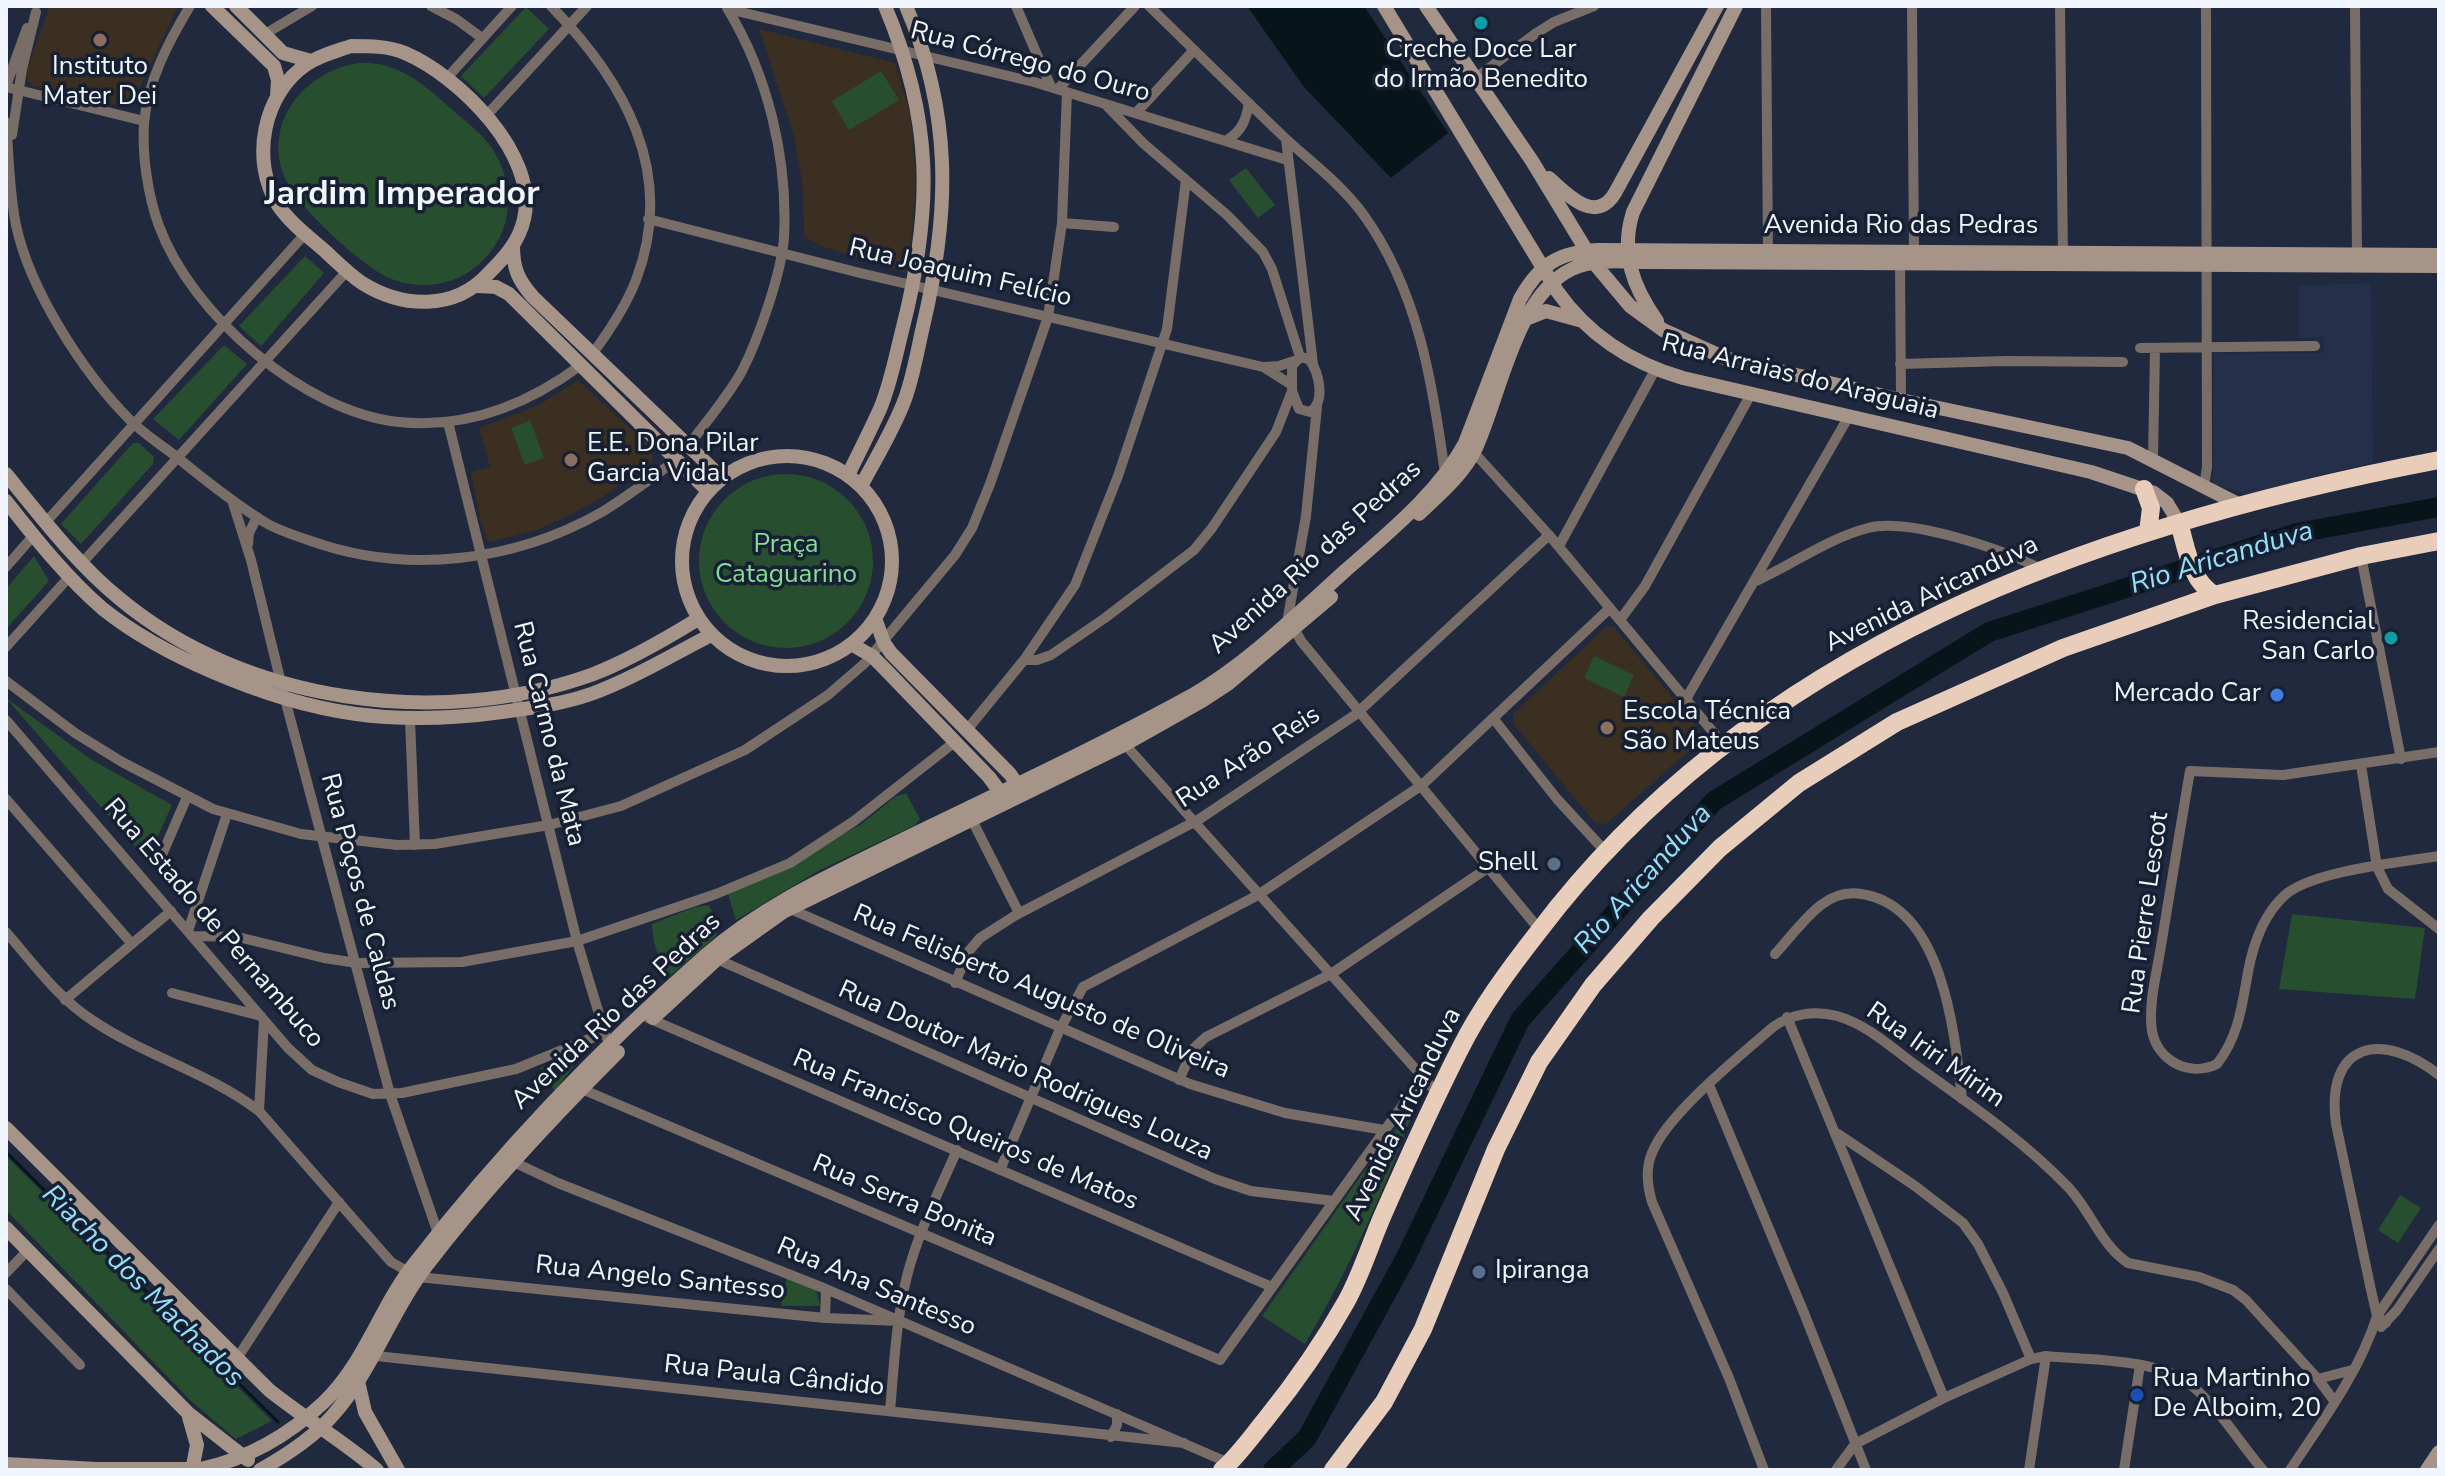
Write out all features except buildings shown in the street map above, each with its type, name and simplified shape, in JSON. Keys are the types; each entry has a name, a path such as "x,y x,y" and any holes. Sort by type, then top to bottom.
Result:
{"highway":[{"name":"Avenida Aricanduva","path":"1226,1467 1288,1392 1347,1300 1438,1094 1462,1045 1507,972 1605,851 1661,796 1723,744 1780,704 1872,647 2041,569 2148,532 2240,505 2370,473 2439,460"},
{"path":"2144,489 2151,508 2148,532"},
{"path":"2179,523 2196,577 2202,586 2215,595"},
{"path":"1333,1470 1384,1402 1423,1329 1496,1149 1539,1062 1593,985 1651,918 1720,848 1799,783 1897,722 2063,648 2215,595 2361,556 2439,541"}],"main road":[{"path":"212,6 274,66 278,80 277,98"},
{"path":"236,6 283,53 311,61"},
{"path":"848,475 886,393 921,241 925,176 920,113 903,51 885,6"},
{"path":"861,486 905,399 941,233 943,151 939,113 925,57 906,6"},
{"name":"Rua Arraias do Araguaia","path":"1384,6 1542,268 1581,321 1597,336 1655,370 2056,463 2144,489 2167,503 2179,523"},
{"name":"Rua Arraias do Araguaia","path":"1426,6 1477,77 1591,257 1630,306 1663,330 1725,358 1901,400 2105,441 2153,459 2240,505"},
{"path":"1532,161 1567,194 1586,207 1601,207 1615,193 1717,6"},
{"path":"1663,330 1642,299 1628,256 1628,226 1736,6"},
{"path":"513,246 477,286 450,300 426,303 403,301 373,289 305,234 278,204 267,180 263,143 267,122 277,98 297,72 311,61 351,46 376,46 403,52 446,79 486,116 510,147 521,172 525,209 513,246 514,269 522,285 722,478"},
{"path":"1615,193 1616,207 1624,212 1633,212"},
{"name":"Avenida Rio das Pedras","path":"1768,257 1914,251 2063,259"},
{"name":"Avenida Rio das Pedras","path":"2357,261 2439,255"},
{"name":"Avenida Rio das Pedras","path":"1470,447 1520,299 1531,280 1551,262 1628,256 1768,257 1900,264 2063,259 2357,261 2439,266"},
{"name":"Avenida Rio das Pedras","path":"6,1464 192,1470 216,1466 263,1447 304,1418 338,1388 366,1354 412,1275 510,1156 577,1086 611,1042 647,1017 712,957 785,906 809,885 1004,797 1228,684 1448,479 1470,447 1526,319 1540,295 1552,283 1591,257"},
{"path":"477,286 496,287 509,294 708,491"},
{"path":"1526,319 1546,311 1581,321"},
{"path":"784,455 807,457 848,475 861,486 884,522 891,549 887,592 875,618 851,644 817,662 779,667 742,657 711,635 698,619 683,583 683,544 688,525 708,491 741,466 762,458 784,455"},
{"path":"6,474 82,563 121,600 180,640 280,682 383,702 432,702 515,694 589,676 698,619"},
{"path":"6,501 70,576 102,608 167,652 257,691 316,708 373,718 410,719 462,718 540,707 591,694 711,635"},
{"path":"875,618 884,643 961,736 1004,797"},
{"path":"851,644 872,656 1020,789"},
{"name":"Avenida Rio das Pedras","path":"785,906 972,820 1004,797"},
{"path":"6,1128 269,1390 377,1470"},
{"path":"6,1228 188,1413 263,1470"},
{"name":"Avenida Rio das Pedras","path":"263,1470 333,1415 358,1381 366,1354"},
{"path":"358,1381 365,1412 398,1470"},
{"path":"188,1413 197,1445 192,1470"},
{"path":"2427,1470 2439,1452"}],"street":[{"path":"190,6 161,62 144,121 151,196 159,226 189,280 226,324 265,361 289,380 321,398 361,414 398,422 448,422 495,413 581,365"},
{"path":"265,34 312,6"},
{"path":"431,6 482,38"},
{"path":"446,79 512,6"},
{"path":"551,6 602,62 631,113 647,173 648,219 636,279 623,308 593,353"},
{"path":"486,116 587,6"},
{"path":"6,681 75,733 130,767 227,814 322,837 397,845 435,844 549,825 621,806 745,750 828,695 884,643 955,555 972,528 990,484 1048,317 1062,223 1059,89 1019,11 1031,6"},
{"path":"1059,89 1135,6"},
{"path":"1149,6 1339,186 1362,213 1400,282 1421,337 1448,479"},
{"path":"1477,77 1554,22 1594,6"},
{"path":"1766,6 1768,257"},
{"path":"1912,6 1914,251"},
{"path":"2060,6 2063,259"},
{"path":"2204,487 2207,467 2208,347 2206,6"},
{"path":"2355,6 2357,261"},
{"path":"688,446 732,387 755,344 784,238 776,129 763,88 727,7"},
{"name":"Rua Córrego do Ouro","path":"727,7 1059,89 1287,160"},
{"path":"38,9 17,52 6,87 144,121"},
{"path":"9,161 18,90 38,9"},
{"path":"1136,113 1194,50"},
{"path":"1227,140 1243,126 1249,103"},
{"path":"1106,104 1125,126 1227,215 1263,252 1272,269 1297,359 1291,373 1292,388 1296,405 1304,412 1313,447"},
{"path":"6,122 16,225 34,276 57,321 90,372 135,424 232,500 276,528 316,543 370,556 432,562 480,554 572,527 613,504 676,460"},
{"path":"1286,139 1318,385 1306,516 1289,605 1292,626 1539,929"},
{"path":"227,814 190,934 238,937 357,963 462,962 577,941 716,894 790,863 854,821 961,736 1024,660 1075,585 1118,476 1167,329 1186,180"},
{"name":"Rua Joaquim Felício","path":"648,219 782,254 1263,367 1279,366 1297,359"},
{"path":"1062,223 1114,227"},
{"path":"46,522 305,234"},
{"path":"1900,264 1901,400"},
{"path":"82,563 347,271"},
{"path":"2140,348 2315,346"},
{"path":"2153,459 2155,348"},
{"path":"1297,359 1313,364"},
{"path":"1900,364 2123,362"},
{"name":"Rua Joaquim Felício","path":"1263,367 1292,388"},
{"path":"1559,546 1655,370"},
{"path":"1276,432 1292,388"},
{"path":"1620,620 1645,586 1751,394"},
{"path":"1024,660 1051,655 1190,554 1212,528 1276,432 1289,419 1317,407"},
{"path":"1686,699 1849,416"},
{"name":"Rua Carmo da Mata","path":"448,422 577,941 611,1042"},
{"path":"1470,447 1559,546 1723,744"},
{"name":"Rua Poços de Caldas","path":"232,500 247,546 280,682 390,1094 440,1239"},
{"path":"247,546 257,517"},
{"path":"1754,582 1847,534 1873,526 1893,526 1939,534 1992,547 2041,569"},
{"path":"6,567 34,535"},
{"name":"Rua Arão Reis","path":"955,983 975,942 1019,913 1195,822 1360,711 1549,535"},
{"path":"2361,556 2401,759"},
{"path":"6,647 70,576"},
{"path":"1000,1170 1060,1029 1079,992 1089,982 1260,893 1422,785 1610,608"},
{"path":"1493,718 1557,799 1605,851"},
{"path":"410,719 415,845"},
{"name":"Rua Estado de Pernambuco","path":"6,720 288,1048 312,1070 373,1094 390,1094 503,1072 611,1042"},
{"path":"1121,740 1438,1094"},
{"path":"2439,752 2361,765 2377,867 2388,889 2439,929"},
{"name":"Rua Pierre Lescot","path":"2361,765 2283,775 2190,771 2152,1016 2154,1039 2174,1064 2180,1067 2210,1067 2224,1055 2237,1029 2252,951 2275,907 2286,894 2323,877 2439,856"},
{"path":"161,857 187,797"},
{"path":"6,799 132,944"},
{"path":"972,820 1019,913"},
{"path":"1179,1080 1193,1049 1206,1037 1331,974 1489,867"},
{"path":"1775,954 1821,904 1837,896 1850,892 1874,896 1899,910 1921,935 1935,964 1951,1017 1962,1099"},
{"name":"Rua Felisberto Augusto de Oliveira","path":"785,906 1179,1080 1285,1113 1384,1130"},
{"path":"65,1000 171,911"},
{"path":"6,932 65,1000 92,1021 224,1086 259,1111 391,1262 412,1275"},
{"name":"Rua Doutor Mario Rodrigues Louza","path":"712,957 1232,1186 1334,1201"},
{"path":"172,993 262,1018 259,1111"},
{"name":"Rua Iriri Mirim","path":"1787,1017 1824,1014 1859,1025 1962,1099 2042,1162 2071,1189 2120,1258 2136,1266 2199,1277 2233,1290 2260,1313 2335,1402"},
{"name":"Rua Francisco Queiros de Matos","path":"647,1017 1272,1287"},
{"path":"1764,1470 1729,1378 1647,1186 1651,1154 1658,1141 1709,1085 1787,1017 1944,1398"},
{"path":"2382,1320 2336,1124 2334,1089 2343,1067 2367,1049 2392,1050 2439,1075"},
{"path":"1272,1287 1423,1077"},
{"path":"1709,1085 1866,1470"},
{"name":"Rua Serra Bonita","path":"577,1086 1220,1360 1272,1287"},
{"path":"1836,1133 1915,1186 1963,1223 1978,1244 2003,1293 2031,1359"},
{"path":"890,1411 906,1278 957,1150"},
{"name":"Rua Ana Santesso","path":"510,1156 558,1183 826,1289 1184,1443 1226,1467"},
{"path":"238,1357 339,1202"},
{"path":"2382,1320 2439,1225"},
{"path":"2290,1470 2335,1402 2372,1333 2439,1249"},
{"path":"6,1273 28,1250"},
{"name":"Rua Angelo Santesso","path":"412,1275 825,1318 899,1321"},
{"path":"6,1289 80,1365"},
{"path":"825,1318 826,1289"},
{"name":"Rua Paula Cândido","path":"366,1354 1184,1443"},
{"path":"1836,1470 1855,1444 1944,1398 2031,1359 2046,1356 2140,1365 2168,1372 2192,1386 2263,1470"},
{"path":"2029,1470 2046,1356"},
{"path":"2124,1470 2140,1365"},
{"path":"2318,1379 2352,1370"},
{"path":"1111,1437 1117,1425 1117,1414"}],"shaded area":[{"name":"Instituto Mater Dei","path":"50,6 178,6 130,108 33,86 28,82 25,74"},
{"path":"1247,6 1364,6 1448,133 1391,178 1304,87"},
{"path":"759,29 895,63 910,113 916,173 906,273 821,246 804,236 802,179 793,133"},
{"path":"2371,283 2373,462 2248,494 2213,485 2214,354 2324,353 2324,337 2299,338 2299,286"},
{"name":"E.E. Dona Pilar Garcia Vidal","path":"578,380 646,443 653,462 570,515 537,530 490,542 486,539 478,511 471,472 490,467 479,428 539,405"},
{"name":"Escola Técnica São Mateus","path":"1606,627 1614,627 1701,732 1700,741 1606,824 1595,823 1513,723 1513,714"}],"green space":[{"path":"526,7 549,29 484,98 461,76"},
{"path":"358,63 396,69 418,81 479,133 502,168 508,210 500,238 482,261 457,278 415,285 389,278 347,248 316,219 285,178 279,158 279,138 293,103 321,77 338,68"},
{"path":"881,71 899,100 849,130 832,101"},
{"path":"1246,168 1275,205 1258,218 1229,180"},
{"path":"305,256 324,273 261,346 239,326"},
{"path":"224,345 247,364 179,440 153,419"},
{"path":"530,420 544,458 525,465 511,428"},
{"path":"133,443 139,443 154,457 153,464 81,544 61,524"},
{"name":"Praça Cataguarino","path":"786,474 819,481 847,500 866,528 873,561 866,594 847,622 819,641 786,648 753,641 725,622 706,594 699,561 706,528 725,500 753,481"},
{"path":"34,556 49,581 6,629 6,589"},
{"path":"1594,656 1634,675 1624,697 1584,678"},
{"path":"6,698 92,760 172,805 147,860"},
{"path":"906,793 920,819 915,825 818,871 736,920 728,894 860,825 895,797"},
{"path":"709,905 718,926 716,936 668,978 659,959 652,924 695,907"},
{"path":"2292,914 2425,928 2415,999 2279,989"},
{"path":"573,1054 578,1060 555,1091 540,1068"},
{"path":"1416,1104 1366,1227 1305,1344 1262,1316 1372,1160"},
{"path":"6,1156 272,1421 236,1439 192,1402 6,1210"},
{"path":"2400,1195 2421,1208 2398,1243 2378,1230"},
{"path":"787,1278 816,1289 820,1306 781,1306"}],"waterway":[{"name":"Rio Aricanduva","path":"1273,1470 1307,1438 1405,1259 1520,1020 1714,801 1989,632 2297,533 2439,507"},
{"name":"Riacho dos Machados","path":"6,1152 278,1422"}],"place":[{"name":"Creche Doce Lar do Irmão Benedito","path":"1481,23"},
{"name":"Instituto Mater Dei","path":"100,40"},
{"name":"E.E. Dona Pilar Garcia Vidal","path":"571,460"},
{"name":"Residencial San Carlo","path":"2391,638"},
{"name":"Mercado Car","path":"2277,695"},
{"name":"Escola Técnica São Mateus","path":"1607,728"},
{"name":"Shell","path":"1554,864"},
{"name":"Ipiranga","path":"1479,1272"},
{"name":"Rua Martinho De Alboim, 20","path":"2137,1395"}],"district":[{"name":"Jardim Imperador","path":"402,196"}]}
